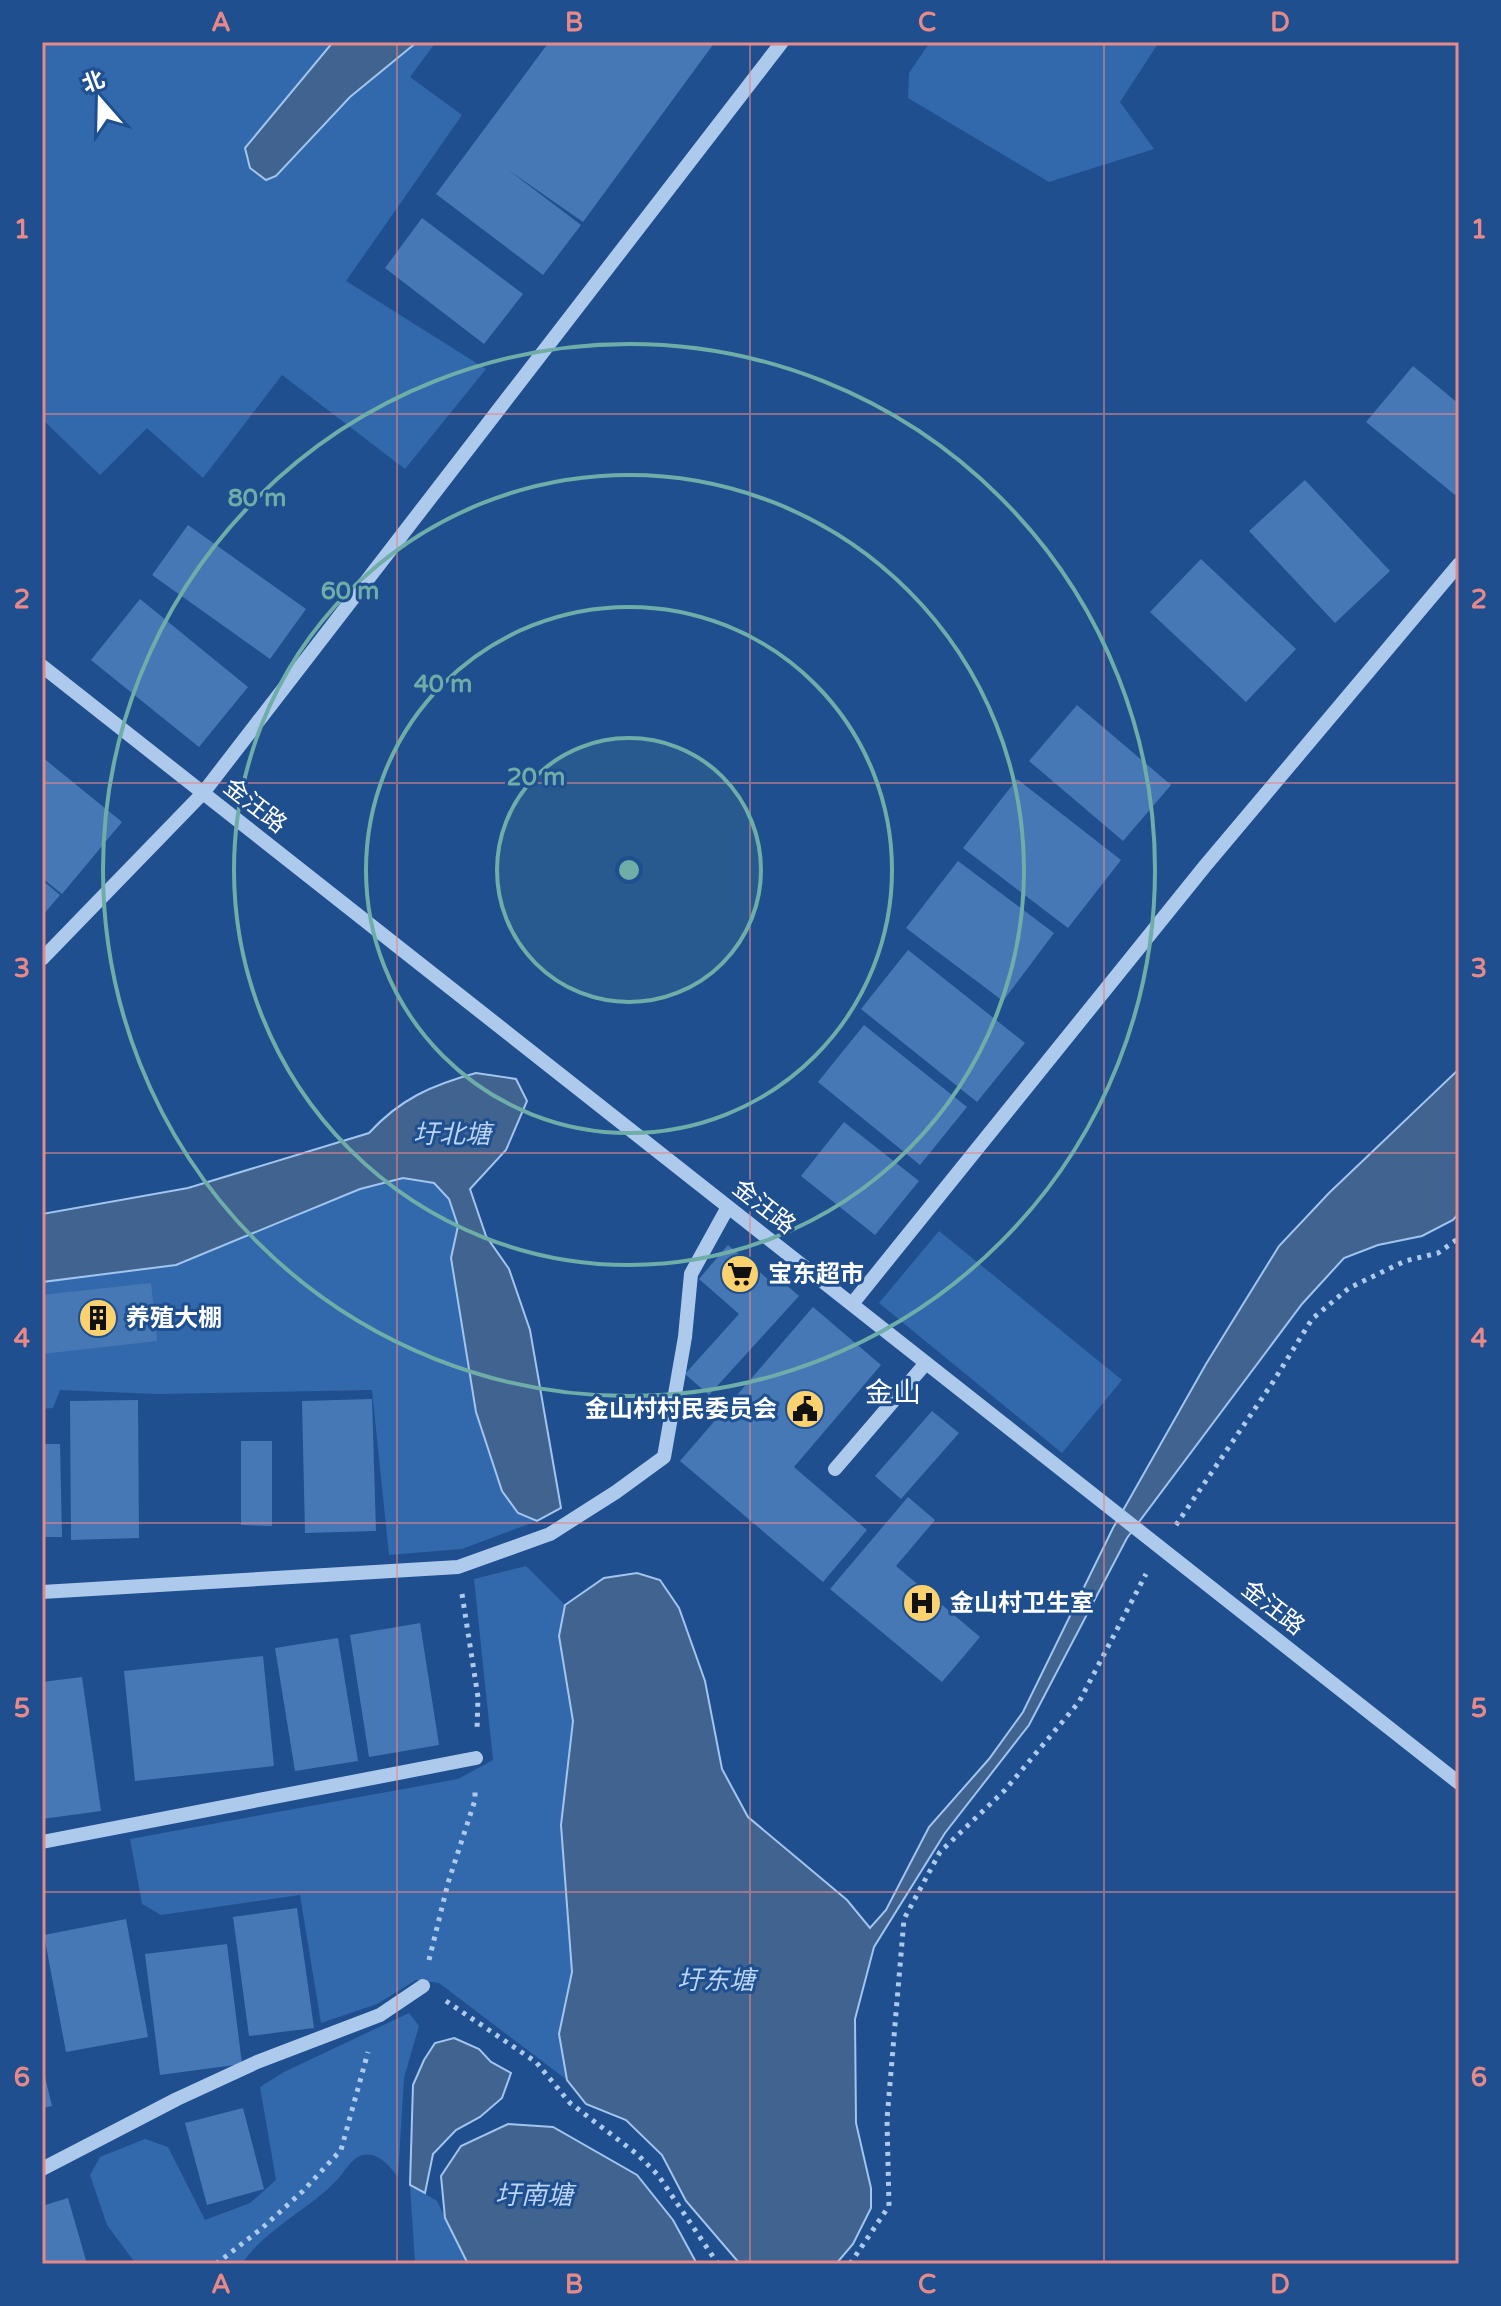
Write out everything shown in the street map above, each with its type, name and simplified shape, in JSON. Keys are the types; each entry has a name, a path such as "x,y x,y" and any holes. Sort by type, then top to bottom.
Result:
{"street":[{"path":"42,959 203,793 782,42"},
{"path":"852,1304 1205,866 1459,564"},
{"name":"金汪路","path":"42,666 1459,1783"},
{"path":"42,1592 458,1567 550,1534 664,1457 685,1337 691,1274 728,1207"},
{"path":"835,1469 926,1363"},
{"path":"42,1842 476,1758"},
{"path":"42,2169 177,2099 257,2062 380,2015 423,1986"}],"path":[{"path":"850,2264 889,2206 887,2119 904,1919 940,1852 1005,1790 1079,1702 1160,1548 1312,1319 1349,1288 1405,1261 1438,1253 1459,1238"},
{"path":"423,1986 536,2062 570,2103 637,2154 658,2175 718,2264"},
{"path":"216,2264 303,2191 341,2150 380,2015"}],"shaded area":[{"path":"43,42 436,42 410,77 462,115 346,281 486,369 405,469 282,375 203,478 147,428 100,475 42,419"},
{"path":"930,42 1159,42 1120,102 1154,149 1049,182 908,98 909,73"},
{"path":"403,1178 434,1183 449,1199 458,1226 451,1258 476,1412 502,1491 518,1513 537,1521 462,1549 389,1555 372,1390 157,1394 60,1390 53,1408 42,1409 42,1282 176,1265 360,1189"},
{"path":"939,1231 1122,1380 1062,1453 879,1303"},
{"path":"526,1566 565,1605 559,1636 573,1721 561,1825 572,1973 559,2034 567,2080 439,1983 416,1980 377,2004 321,2023 300,1895 161,1915 142,1904 130,1839 458,1779 493,1760 474,1579"},
{"path":"409,2013 419,2026 404,2078 398,2177 379,2158 359,2156 325,2192 262,2240 242,2264 136,2264 107,2225 90,2175 100,2157 145,2139 168,2147 205,2220 250,2203 276,2180 260,2087 284,2072"},
{"path":"410,2185 437,2201 468,2264 415,2264"}],"water":[{"path":"333,42 417,42 350,97 276,176 266,180 250,168 245,148"},
{"name":"圩东塘","path":"1459,1069 1459,1213 1453,1220 1422,1236 1378,1245 1344,1258 1302,1304 1127,1538 1029,1725 945,1833 874,1947 855,2019 856,2123 871,2188 871,2208 853,2244 836,2264 740,2264 686,2201 662,2155 626,2120 586,2104 567,2080 559,2034 572,1972 561,1825 573,1721 559,1636 565,1605 604,1578 637,1573 660,1580 679,1608 705,1681 722,1769 748,1817 847,1900 870,1928 886,1910 929,1827 989,1759 1023,1712 1113,1528 1206,1364 1279,1246 1329,1193"},
{"name":"圩北塘","path":"476,1073 516,1079 527,1101 506,1150 470,1189 486,1236 509,1269 530,1330 561,1508 537,1521 518,1513 502,1491 476,1412 451,1258 458,1226 449,1199 434,1183 403,1178 360,1189 176,1265 42,1282 42,1214 188,1188 369,1133 405,1102 445,1083"},
{"path":"454,2038 479,2049 491,2062 511,2073 502,2098 480,2117 456,2130 433,2154 425,2193 410,2185 413,2085 435,2043"},
{"name":"圩南塘","path":"508,2124 553,2127 637,2175 673,2220 697,2264 468,2264 445,2218 441,2176 461,2146"}],"building":[{"path":"549,42 715,42 583,222 507,169 581,225 543,275 436,194"},
{"path":"422,218 523,294 484,344 385,268"},
{"path":"1413,366 1459,404 1459,490 1455,495 1366,422"},
{"path":"1305,480 1390,571 1335,623 1249,531"},
{"path":"188,525 306,609 270,659 152,575"},
{"path":"1201,559 1296,649 1246,702 1150,612"},
{"path":"140,599 248,687 199,747 91,660"},
{"path":"1077,705 1171,785 1123,841 1029,761"},
{"path":"42,757 122,822 62,894 42,878"},
{"path":"1017,779 1121,860 1068,928 963,848"},
{"path":"958,861 1054,933 1003,1001 906,928"},
{"path":"42,880 60,895 42,916"},
{"path":"908,950 1025,1043 977,1102 861,1009"},
{"path":"864,1025 967,1107 920,1165 818,1082"},
{"path":"844,1122 919,1181 875,1235 801,1176"},
{"path":"728,1245 770,1281 775,1275 799,1296 709,1395 685,1374 739,1314 699,1279"},
{"name":"养殖大棚","path":"151,1283 157,1341 42,1354 42,1295"},
{"path":"813,1307 881,1365 794,1467 867,1530 823,1582 680,1461"},
{"path":"372,1399 376,1531 305,1533 302,1401"},
{"path":"138,1400 139,1538 71,1540 70,1401"},
{"path":"932,1411 959,1433 901,1499 875,1476"},
{"path":"241,1441 272,1441 272,1526 241,1525"},
{"path":"42,1444 60,1444 62,1537 42,1537"},
{"path":"908,1497 935,1520 896,1566 980,1637 942,1682 830,1589"},
{"path":"420,1623 439,1745 369,1757 350,1635"},
{"path":"338,1638 358,1761 295,1771 275,1648"},
{"path":"263,1656 274,1766 135,1781 124,1671"},
{"path":"82,1677 101,1811 42,1819 42,1682"},
{"path":"297,1908 314,2028 249,2036 233,1917"},
{"path":"126,1919 148,2037 66,2052 44,1935"},
{"path":"227,1944 242,2064 160,2075 145,1954"},
{"path":"42,2064 52,2106 42,2108"},
{"path":"243,2108 264,2189 207,2205 185,2123"},
{"path":"68,2198 87,2264 42,2264 42,2206"}],"place":[{"name":"宝东超市","path":"740,1274"},
{"name":"养殖大棚","path":"98,1318"},
{"name":"金山村村民委员会","path":"805,1409"},
{"name":"金山村卫生室","path":"922,1603"}],"district":[{"name":"金山","path":"893,1393"}]}
